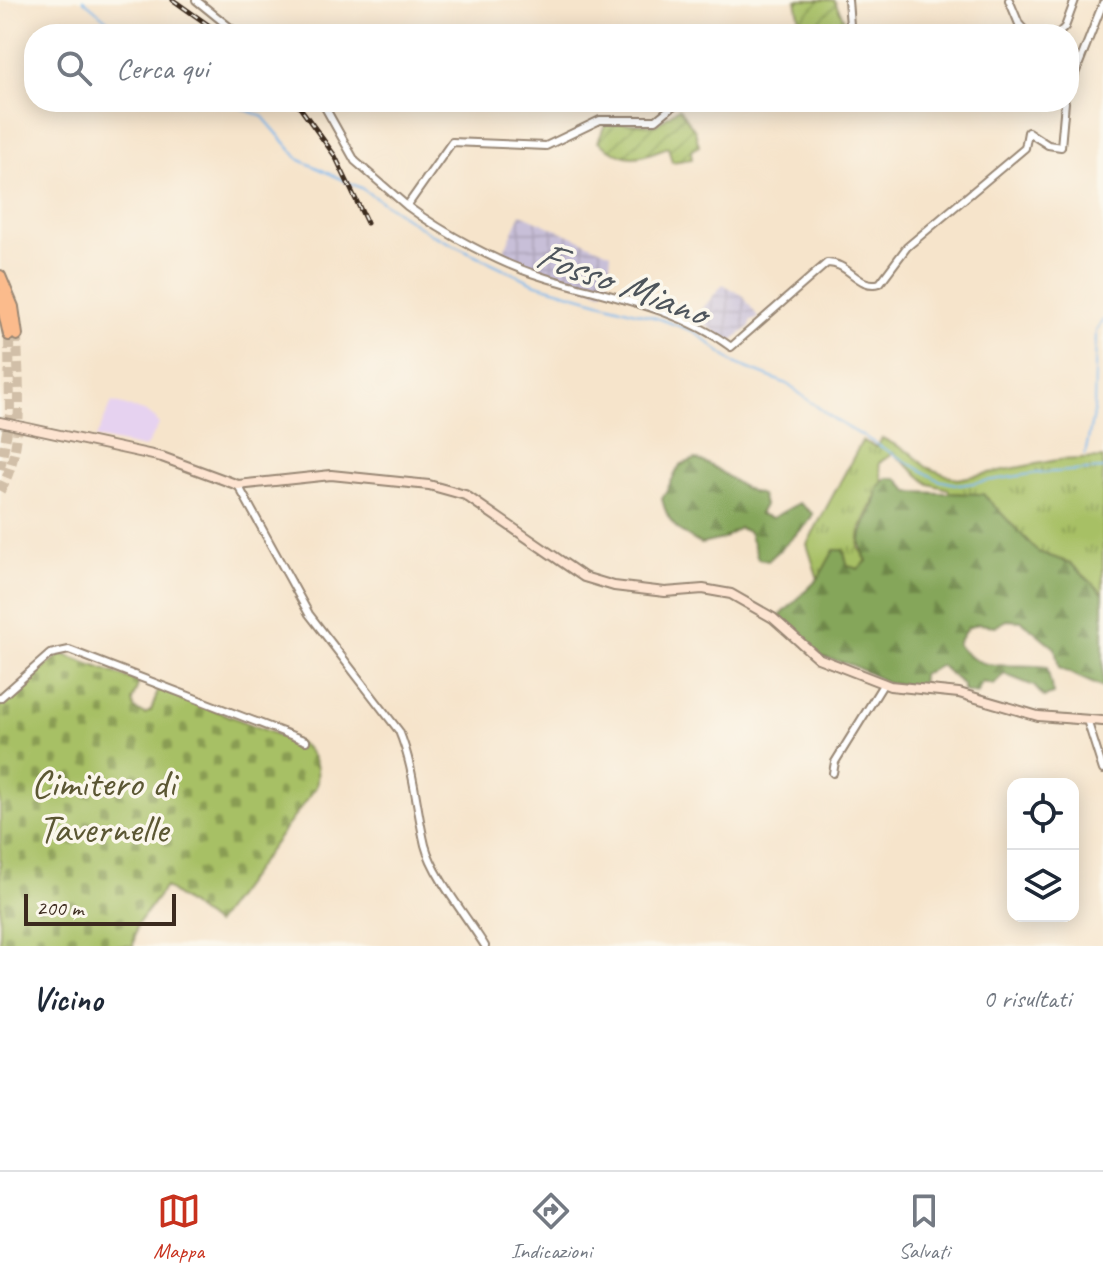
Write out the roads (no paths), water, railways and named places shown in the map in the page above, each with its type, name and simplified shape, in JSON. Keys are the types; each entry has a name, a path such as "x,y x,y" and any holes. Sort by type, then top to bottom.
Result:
{"highway":[{"path":"0,276 13,307 13,335 0,295"}],"street":[{"path":"196,0 226,24"},
{"path":"848,0 850,24"},
{"path":"1009,0 1019,24"},
{"path":"1066,24 1075,0"},
{"path":"1079,64 1103,3"},
{"path":"328,112 365,173 449,235 538,275 691,321 731,347 827,263 838,263 868,284 880,283 907,247 1025,148 1028,132 1048,145 1061,147 1064,112"},
{"path":"407,206 452,142 546,146 600,120 656,120 666,112"},
{"path":"0,422 162,457 238,485 331,475 455,490 543,546 584,577 614,586 665,592 703,589 731,594 773,618 818,658 884,683 959,693 1024,714 1103,721"},
{"path":"238,485 309,614 399,731 406,748 414,799 430,859 485,946"},
{"path":"0,698 50,654 69,650 306,741"},
{"path":"833,773 835,762 884,683"},
{"path":"1087,720 1103,770"}],"waterway":[{"name":"Fosso Miano","path":"83,0 112,24"},
{"name":"Fosso Miano","path":"251,112 263,117 300,160 361,188 431,234 536,284 695,332 734,363 787,384 835,420 938,480 960,485 1038,473 1103,469"},
{"path":"1085,455 1094,410 1096,331 1103,320"}],"tunnel":[{"path":"0,469 10,415 9,335"},
{"path":"0,491 14,455 17,435 17,335"}],"railway":[{"path":"173,0 207,24"},
{"path":"303,112 335,156 367,223"}],"park label":[{"name":"Cimitero di Tavernelle","path":"103,806"}]}
